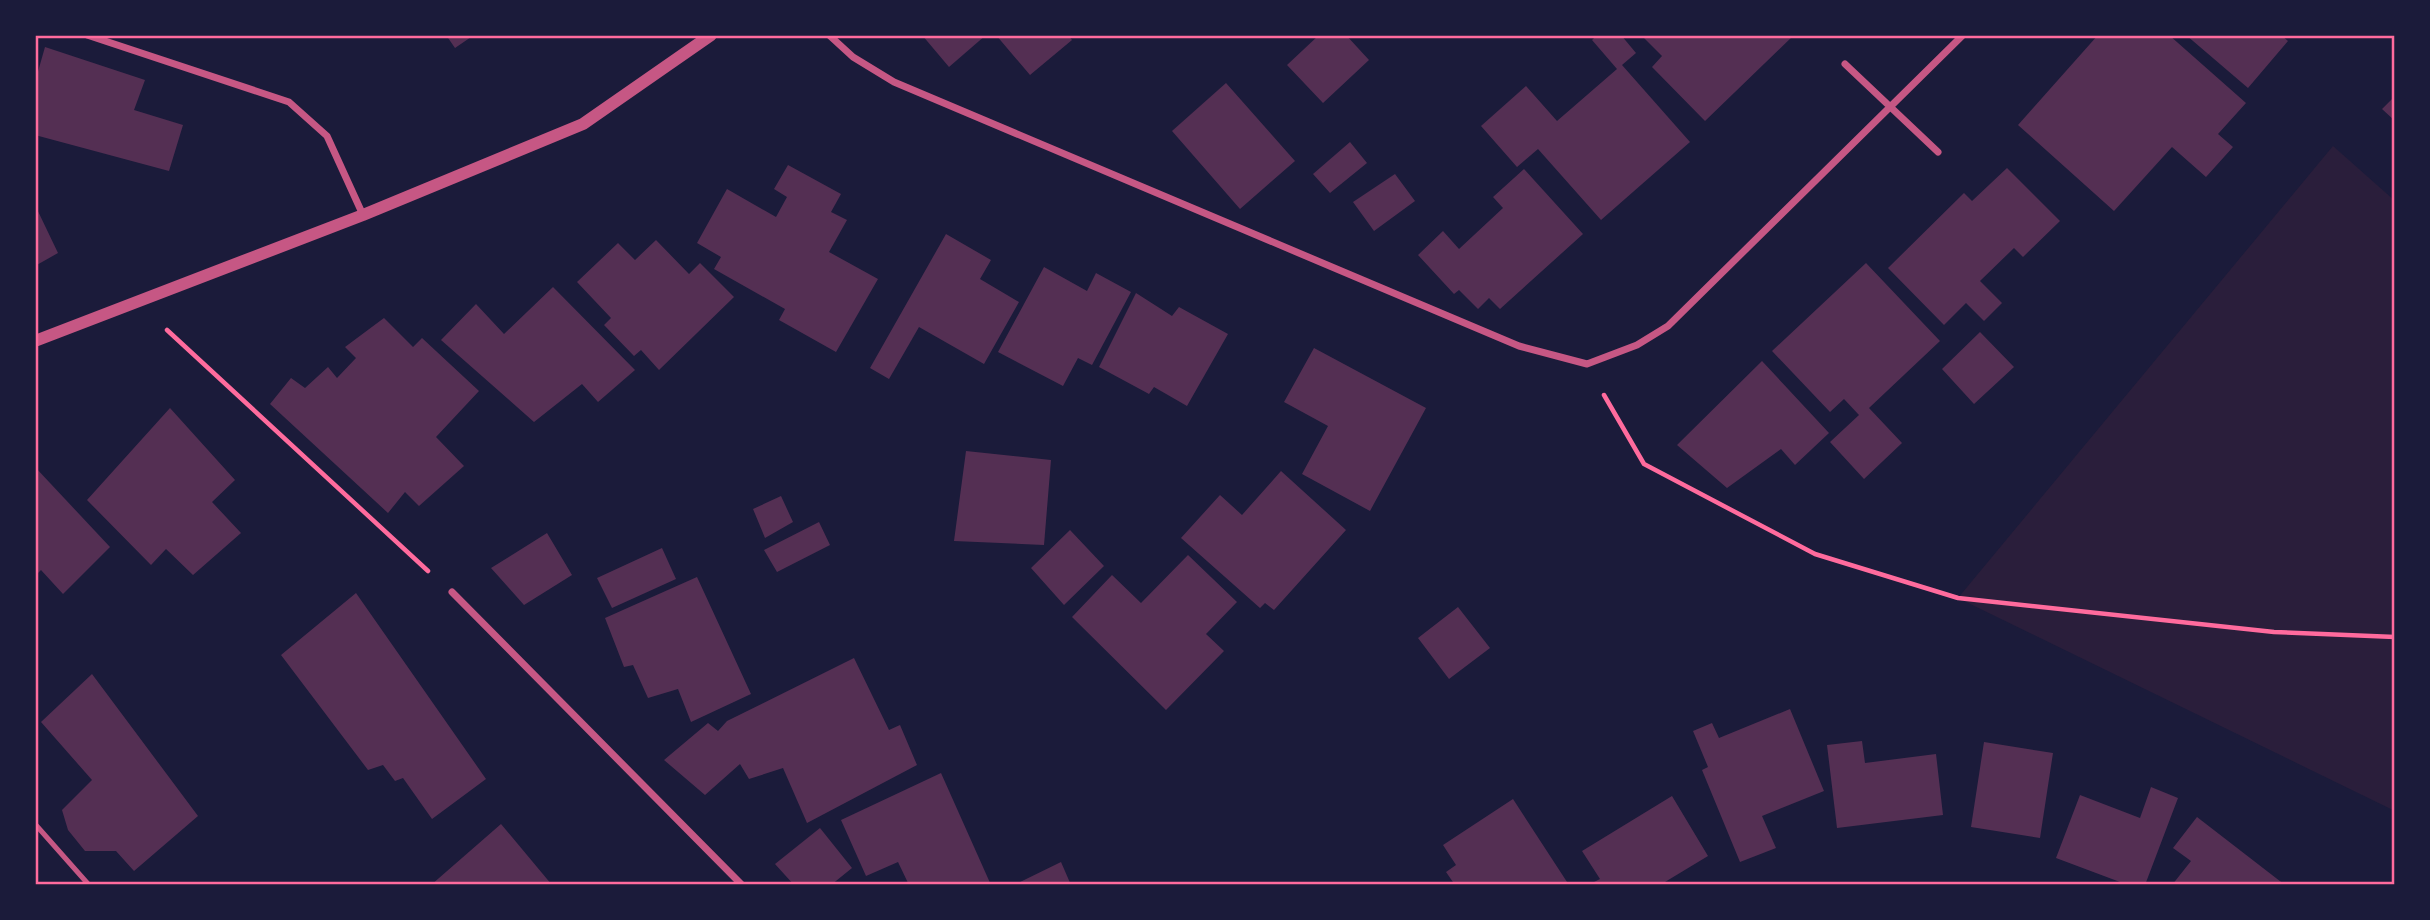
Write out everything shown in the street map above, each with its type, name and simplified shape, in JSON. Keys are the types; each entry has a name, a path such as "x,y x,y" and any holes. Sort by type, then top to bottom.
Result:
{"street":[{"path":"87,35 289,102 327,136 363,215"},
{"path":"35,341 363,215 583,124 711,35"},
{"path":"829,35 853,57 894,82 1519,346 1587,363 1637,345 1668,326 1963,35"},
{"path":"1845,64 1938,152"},
{"path":"452,592 742,885"}],"lane":[{"path":"35,824 89,885"}],"path":[{"path":"135,301 452,592"},
{"path":"1587,363 1644,464 1815,554 1958,598 2274,632 2395,637"}],"shaded area":[{"path":"2333,146 2395,201 2395,811 1958,598"}],"building":[{"path":"446,35 474,35 455,48"},
{"path":"922,35 986,35 949,67"},
{"path":"996,35 1068,35 1072,40 1030,75"},
{"path":"1319,35 1346,35 1369,60 1323,103 1287,65"},
{"path":"1597,35 1621,35 1636,53 1622,65 1690,142 1601,220 1538,149 1517,167 1481,126 1526,86 1557,121 1617,69 1592,40"},
{"path":"1641,35 1794,35 1705,121 1652,67 1662,56"},
{"path":"2098,35 2169,35 2246,103 2218,134 2233,147 2206,177 2172,147 2114,211 2018,125"},
{"path":"2186,35 2281,35 2288,41 2248,88"},
{"path":"45,47 145,80 134,110 183,125 169,171 35,135 35,82"},
{"path":"1226,83 1295,161 1240,209 1172,131"},
{"path":"2395,96 2395,121 2382,109"},
{"path":"1350,142 1367,163 1330,193 1313,174"},
{"path":"788,165 841,194 831,212 847,220 829,252 878,279 836,352 779,320 785,309 714,269 721,257 697,243 727,189 776,217 787,197 774,189"},
{"path":"2007,168 2060,221 2023,257 2014,248 1980,281 2002,303 1984,321 1966,303 1944,325 1888,268 1964,193 1972,201"},
{"path":"1524,169 1583,234 1500,309 1489,298 1478,309 1459,290 1454,294 1418,255 1443,231 1459,249 1503,208 1493,197"},
{"path":"1395,174 1415,201 1374,231 1353,202"},
{"path":"35,205 58,253 35,266"},
{"path":"946,234 991,260 980,279 1019,302 984,364 919,327 889,379 870,368"},
{"path":"656,240 689,274 700,263 734,297 659,370 641,350 634,356 604,325 611,318 577,282 618,243 635,260"},
{"path":"1866,263 1940,341 1869,408 1902,443 1864,479 1830,442 1859,415 1844,399 1830,412 1772,351"},
{"path":"1044,267 1087,291 1096,273 1131,292 1092,365 1078,358 1063,386 998,352"},
{"path":"553,287 635,370 598,402 582,384 534,422 441,340 476,304 504,334"},
{"path":"1136,293 1172,316 1179,307 1228,334 1187,406 1154,387 1149,394 1099,367"},
{"path":"384,318 413,347 422,338 479,391 436,437 464,466 419,506 405,492 388,513 270,404 291,378 305,388 328,367 337,378 356,358 345,347"},
{"path":"1980,332 2014,367 1974,404 1942,369"},
{"path":"1314,348 1426,408 1370,511 1302,474 1328,426 1284,402"},
{"path":"1762,361 1829,433 1795,465 1781,449 1727,488 1677,445"},
{"path":"170,408 235,480 212,502 241,533 193,575 166,549 151,565 87,500"},
{"path":"966,451 1051,460 1044,545 954,541"},
{"path":"35,467 110,547 63,594 41,570 35,576"},
{"path":"1281,471 1346,530 1274,610 1265,603 1260,608 1181,538 1220,495 1242,515"},
{"path":"781,496 793,522 765,538 753,509"},
{"path":"819,522 830,545 777,572 764,550"},
{"path":"1070,530 1104,566 1064,605 1031,568"},
{"path":"547,533 572,575 524,605 491,568"},
{"path":"662,548 676,579 612,608 597,578"},
{"path":"1188,555 1237,602 1206,634 1224,651 1166,710 1072,617 1112,575 1141,603"},
{"path":"697,577 751,694 691,722 678,689 648,698 633,665 624,667 605,618"},
{"path":"356,593 486,779 432,819 403,778 395,781 383,765 368,770 281,655"},
{"path":"1458,607 1490,648 1449,679 1418,638"},
{"path":"854,658 889,730 900,725 917,765 807,823 783,768 749,779 740,764 705,795 664,760 708,723 718,731 727,721"},
{"path":"92,674 198,816 134,871 116,851 85,851 68,830 62,810 92,780 41,722"},
{"path":"1790,709 1824,791 1762,816 1776,848 1740,862 1702,770 1708,767 1693,731 1712,723 1719,738"},
{"path":"1862,741 1865,763 1936,754 1943,815 1837,828 1827,745"},
{"path":"1984,742 2053,753 2040,838 1971,827"},
{"path":"941,773 991,885 909,885 898,862 866,876 841,820"},
{"path":"2151,787 2178,798 2145,885 2128,885 2056,858 2080,795 2140,818"},
{"path":"1672,796 1708,856 1660,885 1596,885 1594,882 1600,879 1582,851"},
{"path":"1513,799 1569,885 1455,885 1446,872 1456,865 1443,845"},
{"path":"2197,817 2285,885 2172,885 2191,861 2173,848"},
{"path":"501,824 552,885 431,885"},
{"path":"820,828 852,868 831,885 794,885 775,864"},
{"path":"1061,862 1071,885 1014,885"}]}
